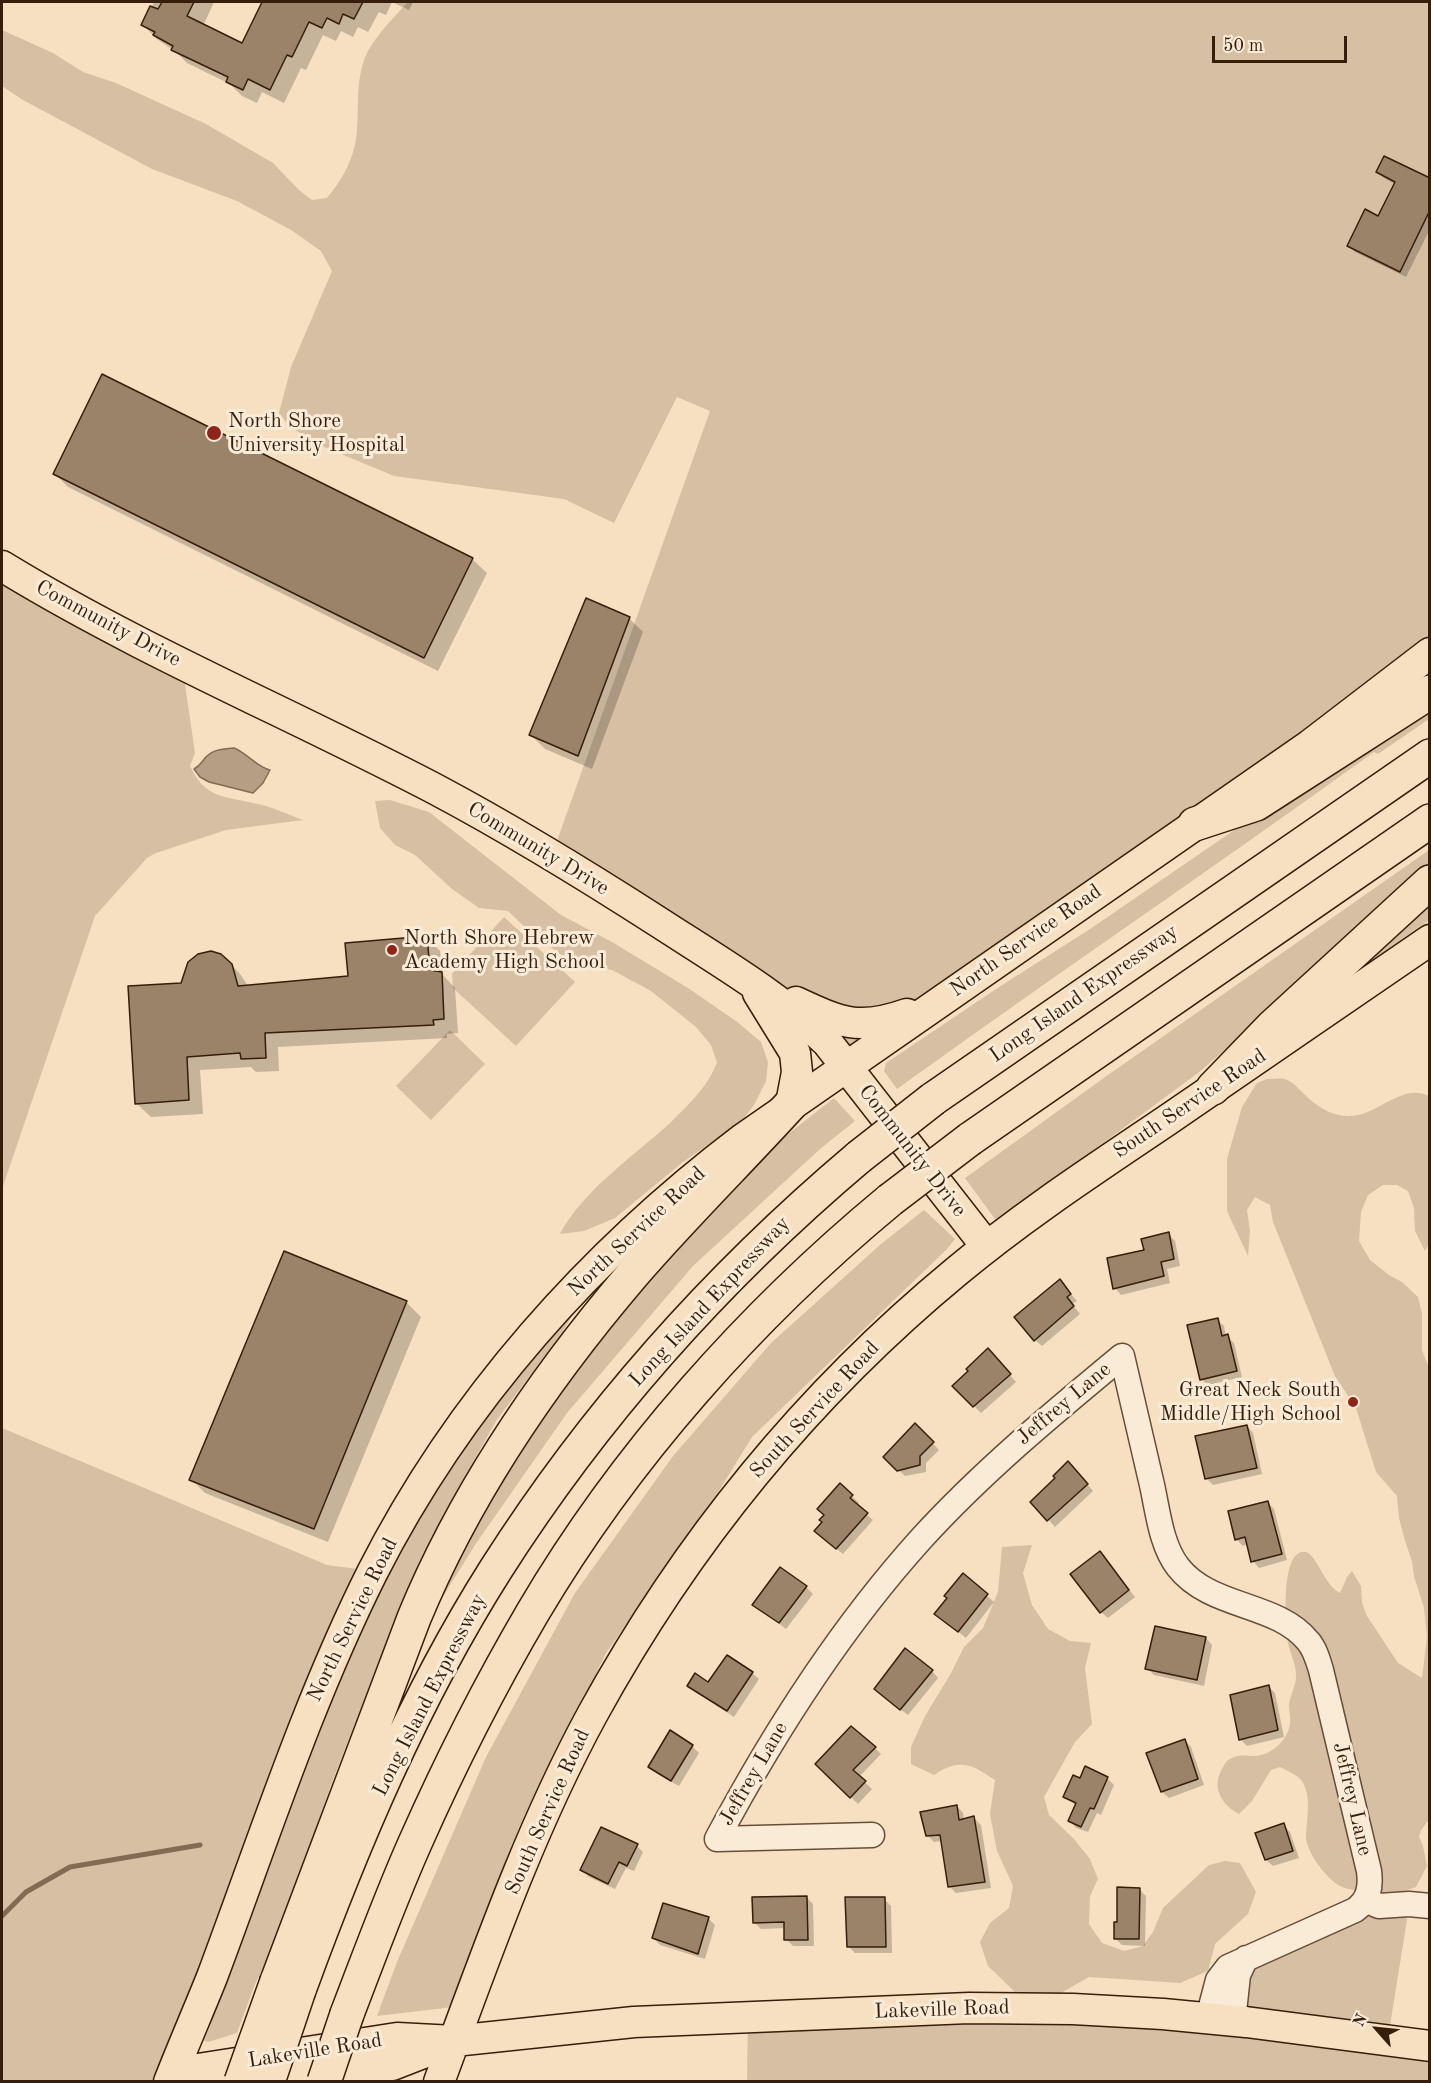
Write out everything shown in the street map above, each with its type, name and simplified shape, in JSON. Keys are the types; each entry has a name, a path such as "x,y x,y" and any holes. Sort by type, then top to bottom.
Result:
{"highway":[{"path":"1196,824 1256,804 1430,692"},
{"name":"Long Island Expressway","path":"268,2082 288,1985 348,1863 402,1743 461,1629 495,1570 569,1464 610,1410 694,1312 787,1219 859,1157 933,1099 1430,756"},
{"path":"324,2082 347,2014 406,1865 442,1784 501,1669 535,1610 606,1502 688,1398 778,1302 826,1255 890,1200 1042,1087 1430,821"},
{"path":"1213,1088 1272,1027 1430,882"},
{"path":"241,2082 288,1985 414,1618 433,1573 470,1503 531,1408 614,1296 791,1104"}],"main road":[{"name":"Community Drive","path":"2,566 134,640 435,789 511,830 752,983 800,1017 827,1042 987,1247"},
{"name":"North Service Road","path":"169,2082 211,1978 298,1740 324,1676 373,1571 435,1465 480,1402 572,1290 670,1197 719,1157 791,1104 1310,745 1430,652"},
{"name":"South Service Road","path":"439,2082 547,1806 592,1715 660,1602 697,1548 738,1494 811,1409 897,1323 987,1247 1069,1187 1430,940"},
{"path":"752,983 822,1014 856,1024 885,1022 935,1004"},
{"path":"752,983 795,1053 797,1072 791,1104"},
{"name":"Lakeville Road","path":"190,2077 397,2038 454,2041 634,2022 936,2009 1073,2009 1221,2019 1430,2046"},
{"name":"Lakeville Road","path":"288,2082 392,2065 454,2041"}],"street":[{"name":"Jeffrey Lane","path":"872,1835 717,1839 765,1751 794,1706 845,1632 893,1571 999,1460 1122,1356 1163,1533 1177,1566 1202,1588 1277,1619 1295,1629 1314,1650 1321,1670 1369,1871 1370,1888 1365,1900"},
{"path":"1221,2019 1218,1980 1228,1967 1346,1916 1361,1906 1365,1900 1379,1906 1409,1904 1430,1906"}],"shaded area":[{"path":"408,2 1429,2 1429,653 847,1065 552,855 710,411 677,397 614,523 564,499 394,476 322,446 290,427 279,413 291,367 332,271 321,251 291,230 237,201 152,169 23,100 2,86 2,30 53,53 83,72 116,83 206,124 273,163 312,200 327,198 344,173 353,153 357,134 360,76 367,53 381,32"},
{"path":"2,566 182,664 195,753 190,766 202,784 224,797 266,806 303,820 226,830 156,853 147,858 95,916 2,1189"},
{"path":"1429,705 1429,719 1378,754 1374,752 897,1089 884,1071 886,1063 996,989 1090,929 1230,833"},
{"path":"234,748 270,770 263,783 253,793 209,782 200,777 194,769 211,753"},
{"path":"390,800 429,812 561,915 612,942 688,988 736,1021 761,1042 768,1062 766,1081 754,1105 741,1122 683,1162 615,1218 584,1231 560,1234 595,1188 670,1123 697,1095 709,1079 717,1062 711,1045 696,1027 651,991 612,970 583,964 560,954 531,933 508,911 479,908 452,889 415,855 395,845 380,828 375,801"},
{"path":"1429,850 1429,867 1322,966 1198,1073 1004,1216 995,1219 965,1178"},
{"path":"1429,896 1429,920 1345,979"},
{"path":"504,917 575,982 516,1046 453,988 452,974"},
{"path":"450,1030 485,1064 431,1120 396,1086"},
{"path":"1267,1079 1288,1080 1318,1106 1341,1116 1359,1115 1409,1093 1429,1096 1430,1241 1425,1251 1415,1231 1414,1208 1408,1191 1397,1185 1383,1185 1368,1195 1361,1212 1359,1241 1370,1260 1402,1282 1418,1297 1422,1314 1422,1350 1429,1368 1429,1820 1421,1830 1419,1837 1427,1866 1416,1887 1399,1893 1407,1920 1388,2038 1429,2043 1429,2081 747,2082 748,2014 1231,2018 1219,1986 1372,1892 1343,1888 1329,1878 1314,1858 1306,1838 1307,1793 1301,1780 1295,1775 1280,1767 1271,1770 1252,1801 1239,1814 1223,1801 1218,1789 1219,1776 1227,1761 1238,1756 1257,1756 1271,1751 1284,1739 1289,1729 1289,1705 1296,1674 1288,1643 1286,1590 1288,1575 1297,1554 1306,1552 1310,1554 1330,1584 1340,1593 1352,1571 1361,1586 1362,1603 1367,1616 1398,1663 1422,1678 1427,1637 1424,1608 1399,1518 1397,1496 1376,1472 1356,1408 1335,1376 1273,1222 1270,1205 1255,1197 1247,1210 1250,1231 1248,1256 1227,1211 1227,1159 1242,1107 1257,1083"},
{"path":"834,1098 855,1121 820,1149 693,1266 567,1413 475,1545 414,1643 534,1411 742,1170"},
{"path":"924,1210 955,1239 752,1437 709,1507 606,1653 517,1837 453,2007 377,2016 397,1962 486,1757 575,1593 673,1456 771,1343 881,1244"},
{"path":"570,1310 573,1314 562,1333 496,1421 444,1514 388,1638 334,1777 273,1949 255,1984 237,2033 208,2042 200,2039 324,1711 389,1567 447,1467 556,1320"},
{"path":"2,1428 327,1565 373,1571 169,2081 2,2081"},
{"path":"1032,1545 1023,1573 1032,1605 1048,1629 1070,1641 1091,1643 1085,1668 1092,1724 1075,1742 1044,1797 1049,1815 1074,1839 1090,1859 1098,1879 1090,1896 1089,1924 1102,1943 1124,1951 1143,1946 1153,1932 1163,1908 1209,1865 1225,1861 1240,1863 1256,1892 1248,1914 1215,1944 1208,1971 1180,1983 1089,1977 1047,2001 1018,1995 988,1966 980,1942 990,1923 1009,1908 1013,1886 997,1851 990,1814 995,1780 965,1765 951,1766 934,1775 911,1764 911,1747 925,1716 964,1647 983,1628 998,1592 1002,1547"}],"building":[{"path":"162,2 194,2 187,16 242,43 262,2 363,2 354,19 343,14 339,24 327,18 322,28 309,22 292,57 287,55 270,90 248,79 243,90 226,82 228,77 171,50 173,46 153,35 155,32 141,25 150,6 158,9"},
{"path":"1384,156 1430,178 1430,210 1400,272 1347,246 1365,209 1378,216 1395,182 1376,172"},
{"path":"102,374 473,558 424,658 53,474"},
{"path":"586,598 630,617 578,756 529,735"},
{"path":"427,936 430,970 442,972 444,1019 433,1020 434,1025 265,1033 266,1058 241,1059 240,1053 187,1057 189,1100 135,1104 128,986 181,983 188,962 198,954 211,951 221,954 232,964 238,986 348,976 345,943"},
{"path":"1169,1232 1174,1259 1161,1262 1164,1276 1113,1289 1107,1258 1144,1250 1141,1239"},
{"path":"284,1251 407,1301 314,1529 189,1480"},
{"path":"1060,1279 1071,1294 1067,1297 1074,1306 1034,1341 1014,1317"},
{"path":"1218,1318 1222,1336 1228,1334 1237,1371 1200,1380 1187,1325"},
{"path":"988,1348 1011,1374 973,1407 952,1386"},
{"path":"915,1423 934,1442 920,1456 920,1465 897,1471 883,1457"},
{"path":"1247,1425 1257,1468 1205,1479 1195,1436"},
{"path":"1068,1461 1088,1484 1047,1521 1030,1502 1055,1478 1053,1476"},
{"path":"840,1483 853,1495 850,1498 868,1513 836,1549 814,1531 822,1522 819,1520 824,1515 817,1509"},
{"path":"1268,1501 1282,1554 1251,1562 1245,1537 1235,1540 1228,1511"},
{"path":"1100,1551 1129,1590 1100,1613 1070,1574"},
{"path":"780,1567 807,1586 779,1623 752,1605"},
{"path":"963,1573 988,1594 958,1632 934,1614 947,1598 944,1596"},
{"path":"1155,1626 1206,1637 1197,1680 1145,1669"},
{"path":"905,1648 933,1670 900,1710 874,1689"},
{"path":"727,1655 753,1672 727,1711 687,1686 695,1673 708,1682"},
{"path":"1269,1685 1278,1730 1239,1740 1230,1695"},
{"path":"851,1726 876,1747 853,1770 866,1781 850,1798 815,1764"},
{"path":"670,1730 693,1745 671,1781 648,1767"},
{"path":"1185,1739 1198,1779 1161,1792 1146,1753"},
{"path":"1085,1766 1108,1777 1094,1809 1090,1808 1081,1827 1068,1821 1076,1803 1063,1797 1073,1775 1080,1778"},
{"path":"957,1805 959,1820 974,1816 985,1882 948,1887 940,1835 926,1836 920,1812"},
{"path":"1284,1823 1293,1851 1265,1860 1255,1833"},
{"path":"601,1827 638,1844 627,1866 619,1862 608,1884 580,1870"},
{"path":"1117,1887 1140,1888 1139,1939 1114,1939 1114,1922 1117,1922"},
{"path":"807,1896 808,1940 784,1940 784,1922 753,1923 752,1897"},
{"path":"845,1897 885,1897 886,1947 847,1947"},
{"path":"663,1903 709,1917 698,1954 652,1938"}],"waterway":[{"path":"2,1916 26,1892 70,1867 200,1845"}],"place":[{"name":"North Shore University Hospital","path":"214,433"},
{"name":"North Shore Hebrew Academy High School","path":"392,950"},
{"name":"Great Neck South Middle/High School","path":"1353,1402"}]}
